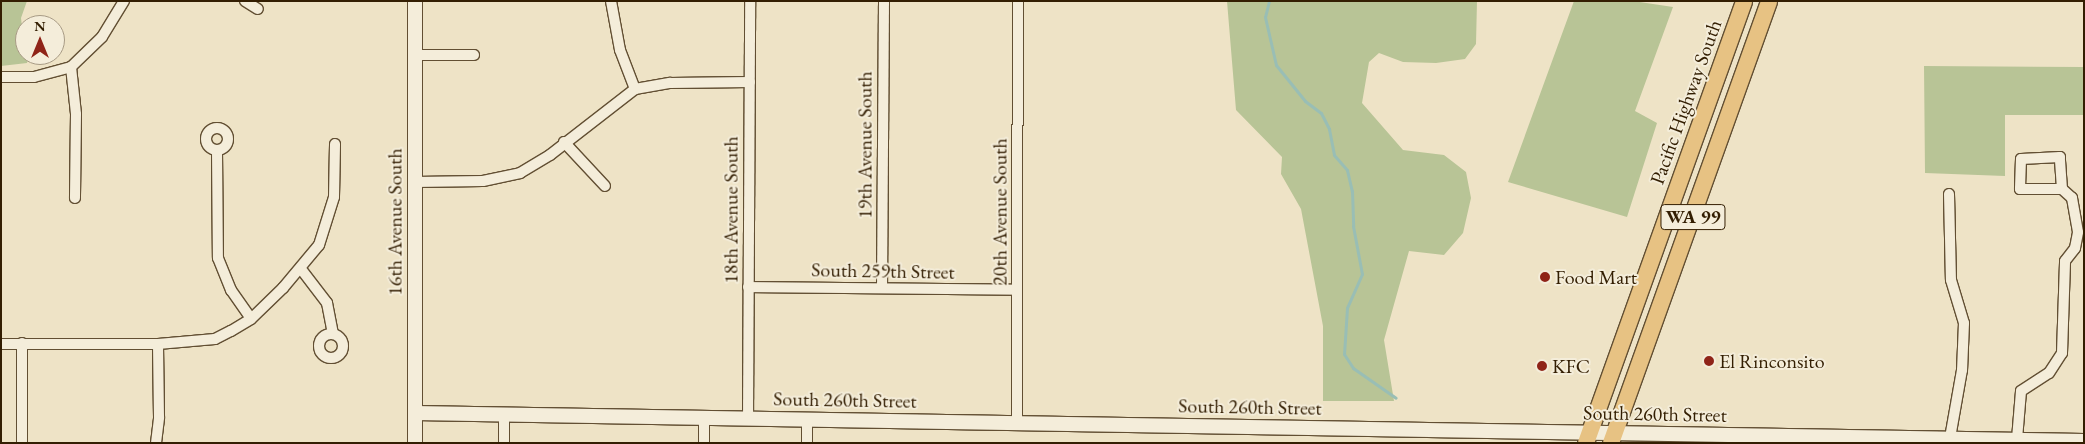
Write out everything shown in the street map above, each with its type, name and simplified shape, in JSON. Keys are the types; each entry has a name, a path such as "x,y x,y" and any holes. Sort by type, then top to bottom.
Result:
{"main road":[{"name":"16th Avenue South","path":"415,1 415,443"},
{"name":"Pacific Highway South","path":"1588,438 1744,1"},
{"name":"WA 99","path":"1613,437 1769,1"},
{"name":"South 260th Street","path":"415,413 1017,423 1588,438 1912,440 1950,438 2084,441"}],"street":[{"path":"1,77 34,78 71,67 102,37 124,1"},
{"path":"245,1 258,10"},
{"path":"611,1 620,50 635,89"},
{"name":"18th Avenue South","path":"748,419 750,1"},
{"name":"19th Avenue South","path":"882,288 884,1"},
{"name":"20th Avenue South","path":"1017,423 1018,1"},
{"path":"415,55 474,55"},
{"path":"71,67 76,114 75,198"},
{"path":"415,182 507,178 530,168 635,89 670,83 750,82"},
{"path":"564,142 605,186"},
{"path":"1,344 158,344 216,339 252,319 301,269 320,245 329,222 334,197 335,144"},
{"path":"217,151 218,258 231,290 252,319"},
{"path":"2016,439 2021,391 2049,373 2062,353 2064,342 2065,261 2075,248 2078,232 2072,198 2062,189 2020,189 2021,158 2060,157 2062,189"},
{"path":"1949,194 1951,280 1964,323 1962,370 1950,438"},
{"path":"301,269 330,308 333,334"},
{"name":"South 259th Street","path":"748,286 1017,290"},
{"path":"22,343 22,443"},
{"path":"156,443 159,418 158,344"},
{"path":"504,415 504,443"},
{"path":"704,418 704,443"},
{"path":"807,443 808,420"}],"green space":[{"path":"1,1 27,1 22,15 15,15 15,64 1,66"},
{"path":"1227,1 1477,1 1476,44 1465,59 1436,63 1403,62 1379,53 1369,62 1362,103 1403,150 1444,155 1466,172 1471,198 1463,233 1444,255 1409,251 1384,340 1394,401 1323,401 1323,326 1301,209 1281,174 1282,157 1236,110"},
{"path":"1574,1 1633,1 1673,7 1635,111 1657,123 1627,217 1508,182"},
{"path":"1924,66 2084,67 2084,115 2005,115 2005,176 1925,173"}],"waterway":[{"path":"1269,1 1265,17 1276,65 1305,101 1321,113 1329,129 1334,155 1347,170 1352,191 1353,226 1362,274 1347,308 1344,354 1353,368 1396,398"}],"place":[{"name":"Food Mart","path":"1545,277"},
{"name":"El Rinconsito","path":"1709,361"},
{"name":"KFC","path":"1542,366"}]}
